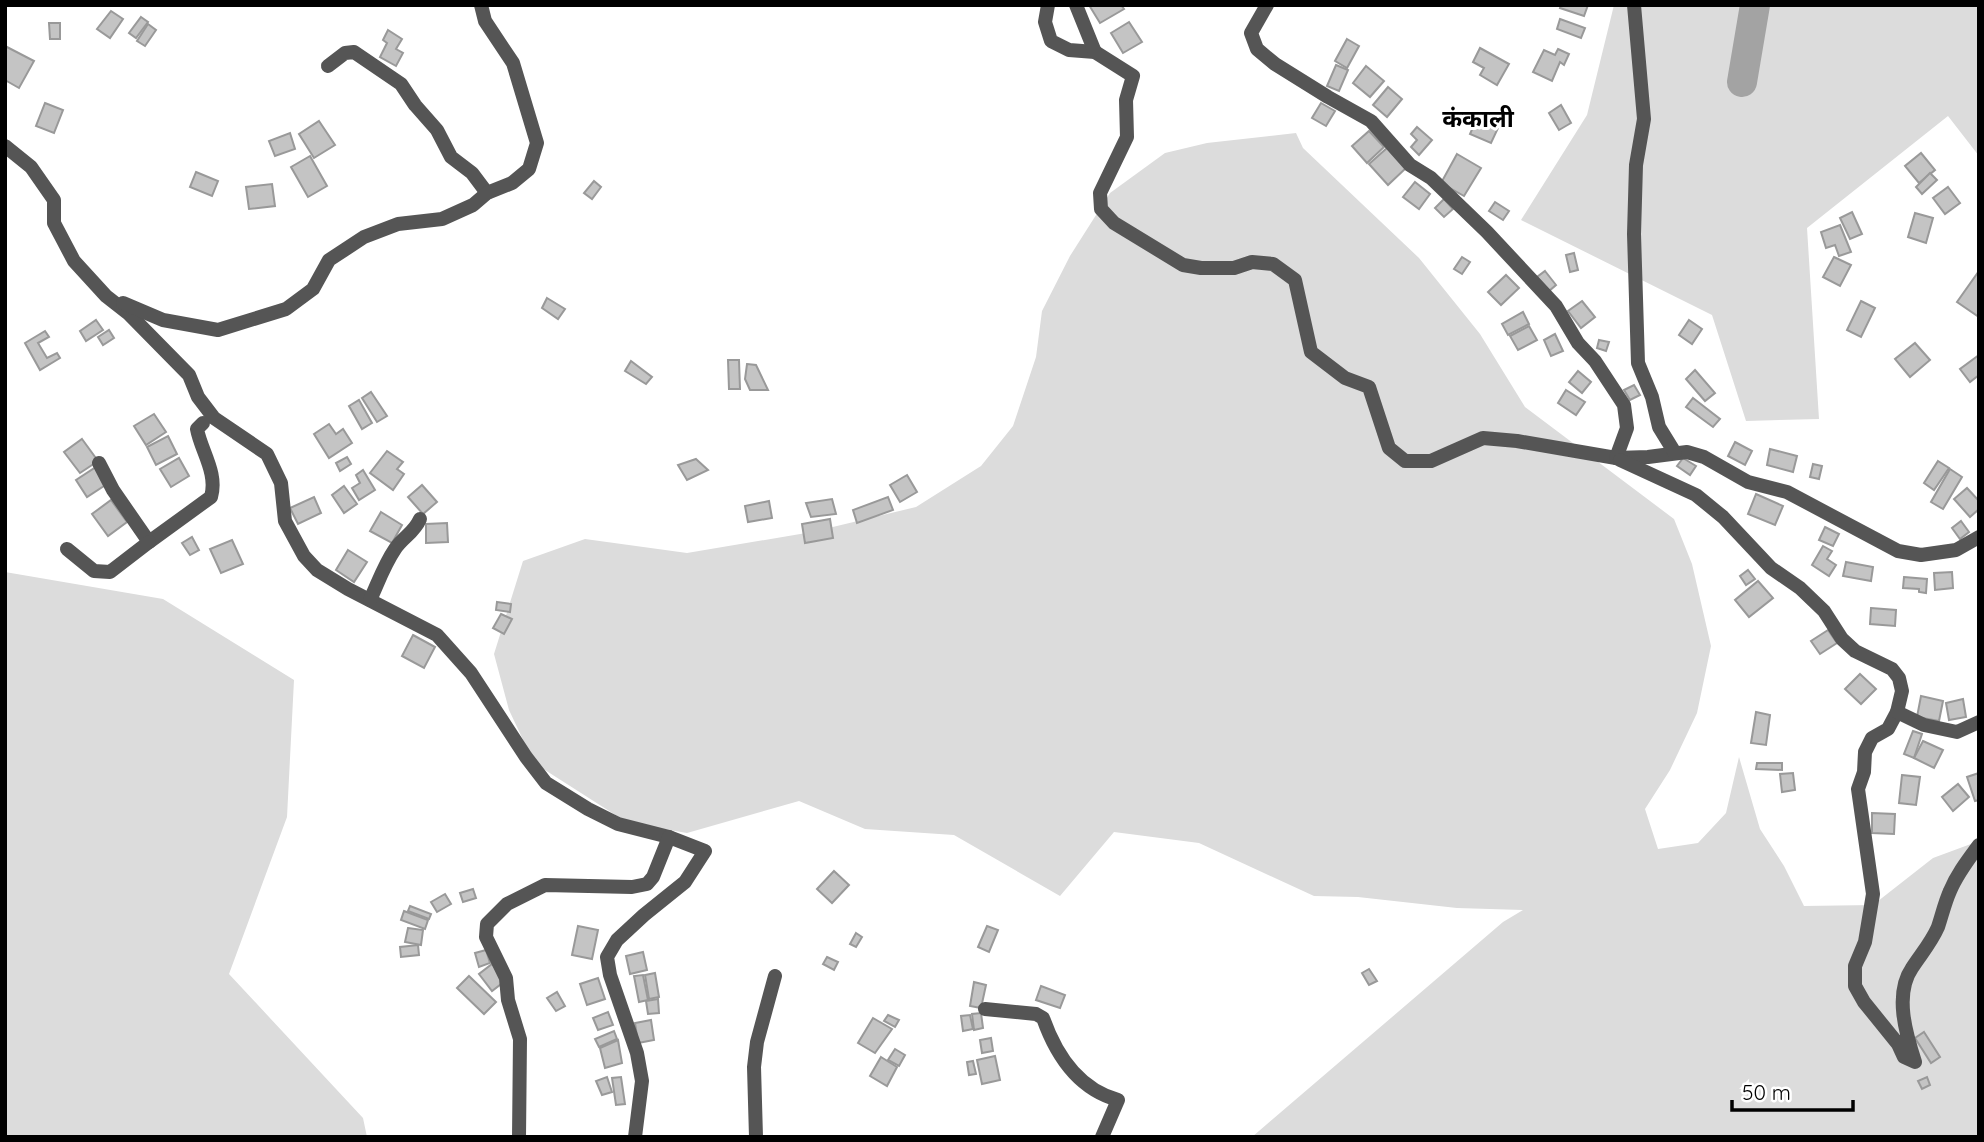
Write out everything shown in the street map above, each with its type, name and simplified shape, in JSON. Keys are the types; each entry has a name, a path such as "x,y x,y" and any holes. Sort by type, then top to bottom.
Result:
{"street":[{"path":"106,296 163,320 218,330 286,309 313,289 329,260 364,237 398,224 442,219 473,205 487,193 512,183 529,169 537,143 513,63 485,21 481,5"},
{"path":"1048,5 1045,22 1051,41 1069,50 1095,52 1133,76 1126,100 1127,137 1100,193 1101,209 1114,223 1183,265 1234,268 1252,262 1273,264 1295,280 1311,352 1345,377 1369,387 1389,448 1405,461 1431,460 1483,438 1616,458 1688,452 1704,457 1748,482 1787,492 1898,551 1921,555 1939,554 1956,550 1979,537"},
{"path":"1076,5 1095,52"},
{"path":"1267,5 1251,33 1257,49 1275,64 1371,121 1410,165 1431,178 1487,232 1556,306 1578,343 1595,361 1624,405 1627,428 1616,458"},
{"path":"1634,5 1644,119 1636,165 1634,234 1638,363 1652,397 1659,427 1675,453"},
{"path":"328,66 345,52 354,52 401,84 437,130 451,158 472,173 487,193"},
{"path":"5,146 32,167 54,200 54,223 74,261 106,296 129,314 189,375 198,397 214,418 267,454 281,483 285,521 304,556 317,570 437,635 471,673 546,783 618,824 669,837 705,851 685,882 617,940 607,957 610,975 637,1053 642,1081 635,1137"},
{"path":"66,549 94,571 110,572 212,497 211,468 197,429 203,423"},
{"path":"1616,458 1696,495 1723,517 1771,568 1800,588 1825,611 1842,639 1855,651 1892,669 1899,678 1902,691 1897,712 1888,729 1872,738 1865,752 1864,772 1858,789 1873,894 1865,942 1855,966 1854,986 1904,1056 1915,1062 1905,1030 1903,1010 1910,971 1928,948 1950,891 1965,863 1979,845"},
{"path":"99,463 113,490 149,542"},
{"path":"370,600 392,554 414,531 420,519"},
{"path":"1897,712 1924,725 1957,732 1979,722"},
{"path":"519,1137 520,1039 508,1000 506,978 486,937 487,924 507,904 545,886 632,887 648,884 669,837"},
{"path":"756,1137 754,1068 757,1042 775,976"},
{"path":"985,1009 1036,1014 1043,1018 1062,1059 1072,1071 1101,1096 1118,1100 1101,1137"}],"shaded area":[{"path":"1614,5 1979,5 1979,156 1948,116 1807,228 1819,419 1746,421 1712,315 1521,220 1587,115"},
{"path":"1296,133 1303,148 1419,258 1480,334 1525,407 1674,519 1692,564 1711,646 1697,713 1670,770 1645,809 1658,849 1698,843 1726,813 1739,757 1760,829 1784,866 1804,906 1873,905 1933,858 1979,841 1979,1137 1252,1137 1503,922 1523,910 1457,908 1358,897 1314,896 1199,843 1114,832 1060,896 954,835 865,829 799,801 687,833 628,823 534,763 509,710 494,654 523,561 585,539 687,553 812,532 916,507 981,466 1013,426 1036,357 1042,311 1070,256 1110,193 1165,153 1207,143"},
{"path":"5,572 163,599 294,680 287,817 229,974 363,1118 367,1137 5,1137"}],"building":[{"path":"1089,5 1121,5 1124,9 1100,23"},
{"path":"1561,5 1588,5 1584,16 1560,8"},
{"path":"111,11 123,19 110,38 97,29"},
{"path":"141,17 148,22 136,38 129,33"},
{"path":"1560,19 1585,28 1581,38 1557,29"},
{"path":"1129,22 1142,42 1123,53 1111,33"},
{"path":"49,23 60,23 60,39 50,39"},
{"path":"148,24 156,30 145,46 137,41"},
{"path":"388,30 402,39 396,49 403,53 396,66 380,57 387,43 383,40"},
{"path":"1347,39 1359,46 1347,68 1335,61"},
{"path":"5,46 34,61 19,88 5,80"},
{"path":"1480,48 1509,64 1497,85 1480,75 1484,68 1473,62"},
{"path":"1558,49 1569,54 1564,65 1560,62 1552,81 1533,72 1544,50 1555,55"},
{"path":"1336,65 1348,70 1339,91 1327,86"},
{"path":"1366,66 1384,81 1370,97 1353,83"},
{"path":"1388,87 1402,99 1387,117 1373,105"},
{"path":"45,103 63,110 54,133 36,126"},
{"path":"1321,103 1335,111 1326,126 1312,118"},
{"path":"1561,105 1571,123 1559,130 1549,113"},
{"path":"1477,118 1498,128 1491,143 1470,134"},
{"path":"319,121 335,145 314,158 299,134"},
{"path":"1417,127 1432,140 1419,155 1411,147 1417,140 1411,134"},
{"path":"1369,131 1384,147 1367,163 1352,146"},
{"path":"290,133 295,149 275,156 269,141"},
{"path":"1387,148 1406,168 1388,185 1369,164"},
{"path":"1921,153 1935,170 1919,183 1905,166"},
{"path":"1457,154 1481,168 1464,196 1441,183"},
{"path":"310,156 327,186 308,197 291,167"},
{"path":"196,172 218,181 212,196 190,187"},
{"path":"1930,173 1937,180 1922,194 1916,187"},
{"path":"594,181 601,187 592,199 584,193"},
{"path":"1415,182 1430,194 1419,209 1403,197"},
{"path":"272,184 275,206 249,209 246,187"},
{"path":"1948,187 1960,203 1945,214 1933,198"},
{"path":"1444,199 1453,209 1444,217 1435,208"},
{"path":"1495,202 1509,211 1503,220 1489,211"},
{"path":"1852,212 1862,234 1850,239 1840,218"},
{"path":"1915,213 1933,218 1926,243 1908,237"},
{"path":"1840,225 1851,252 1839,256 1835,245 1826,248 1821,232"},
{"path":"1574,253 1578,270 1570,272 1566,255"},
{"path":"1462,257 1470,262 1462,274 1454,269"},
{"path":"1834,257 1851,265 1840,286 1823,277"},
{"path":"1545,271 1556,285 1549,291 1537,277"},
{"path":"1979,271 1979,317 1957,302"},
{"path":"1506,275 1519,288 1501,305 1488,292"},
{"path":"547,298 565,309 558,319 542,308"},
{"path":"1582,301 1595,317 1581,328 1568,311"},
{"path":"1861,301 1875,308 1861,337 1847,330"},
{"path":"1523,312 1529,324 1508,335 1502,324"},
{"path":"96,320 103,330 86,341 80,331"},
{"path":"1689,320 1702,329 1692,344 1679,335"},
{"path":"1529,326 1537,340 1518,350 1510,336"},
{"path":"109,330 114,338 103,345 98,337"},
{"path":"45,331 49,337 38,343 47,358 57,353 60,358 40,370 25,343"},
{"path":"1555,334 1563,351 1551,356 1544,340"},
{"path":"1599,340 1609,342 1606,351 1597,348"},
{"path":"1915,343 1930,360 1910,377 1895,359"},
{"path":"1979,355 1979,375 1970,382 1960,369"},
{"path":"728,360 739,360 740,389 729,389"},
{"path":"631,361 652,377 646,384 625,371"},
{"path":"747,364 756,365 768,390 750,390 745,379"},
{"path":"1695,370 1715,393 1705,401 1686,379"},
{"path":"1578,371 1591,382 1582,393 1569,382"},
{"path":"1634,385 1640,395 1630,400 1624,390"},
{"path":"1566,390 1585,402 1576,415 1558,403"},
{"path":"371,392 387,416 377,422 362,398"},
{"path":"1693,398 1720,419 1713,427 1686,407"},
{"path":"359,400 372,423 362,429 349,406"},
{"path":"154,414 166,432 146,445 134,426"},
{"path":"329,424 336,434 343,429 352,443 329,458 314,434"},
{"path":"168,436 177,454 156,465 147,447"},
{"path":"82,439 98,461 80,473 64,452"},
{"path":"1735,442 1752,451 1745,465 1728,456"},
{"path":"1770,449 1797,456 1793,472 1767,465"},
{"path":"387,451 403,462 397,469 404,474 393,490 370,473"},
{"path":"347,457 351,464 340,471 336,463"},
{"path":"179,458 189,476 171,487 160,469"},
{"path":"1683,458 1696,466 1690,475 1677,466"},
{"path":"696,459 708,470 687,480 678,465"},
{"path":"1938,461 1949,468 1934,490 1924,483"},
{"path":"1813,464 1822,466 1819,479 1810,477"},
{"path":"96,467 107,484 87,497 76,480"},
{"path":"1950,469 1962,477 1943,509 1931,502"},
{"path":"363,470 375,490 359,500 352,488 360,483 356,475"},
{"path":"907,475 917,492 900,502 890,485"},
{"path":"422,485 437,502 423,514 408,497"},
{"path":"344,486 357,504 344,513 332,495"},
{"path":"1967,488 1979,501 1979,509 1970,517 1954,499"},
{"path":"1756,494 1783,506 1775,525 1748,514"},
{"path":"314,497 321,513 298,524 290,508"},
{"path":"888,497 893,510 857,523 853,510"},
{"path":"832,499 836,514 811,517 806,503"},
{"path":"111,500 127,522 108,536 92,514"},
{"path":"769,501 772,518 748,522 745,506"},
{"path":"381,512 402,525 392,543 370,531"},
{"path":"830,519 833,538 805,543 802,524"},
{"path":"1961,521 1969,532 1960,539 1952,528"},
{"path":"447,523 448,542 426,543 426,524"},
{"path":"1825,527 1839,534 1833,546 1819,540"},
{"path":"192,537 199,550 190,555 182,543"},
{"path":"232,540 243,564 221,573 210,549"},
{"path":"1823,546 1832,551 1827,559 1836,565 1829,576 1812,565"},
{"path":"348,550 367,562 354,582 336,570"},
{"path":"1846,562 1873,567 1871,581 1843,576"},
{"path":"1748,570 1755,579 1746,585 1740,576"},
{"path":"1952,572 1953,588 1935,590 1934,573"},
{"path":"1904,577 1927,579 1926,593 1919,592 1919,589 1903,588"},
{"path":"1758,581 1773,598 1749,617 1735,600"},
{"path":"497,602 511,604 510,612 496,610"},
{"path":"1871,608 1896,610 1895,626 1870,624"},
{"path":"501,614 512,619 504,634 493,628"},
{"path":"1828,630 1837,643 1820,654 1811,641"},
{"path":"413,635 435,647 424,668 402,656"},
{"path":"1860,674 1876,689 1861,704 1845,689"},
{"path":"1921,696 1943,701 1939,721 1917,717"},
{"path":"1963,699 1966,717 1949,720 1946,703"},
{"path":"1756,712 1770,715 1766,745 1751,743"},
{"path":"1913,731 1922,734 1914,758 1904,754"},
{"path":"1923,741 1943,750 1934,768 1914,758"},
{"path":"1757,763 1782,763 1782,770 1756,769"},
{"path":"1793,773 1795,790 1782,792 1780,774"},
{"path":"1979,773 1979,800 1975,801 1967,777"},
{"path":"1902,775 1920,777 1916,805 1899,803"},
{"path":"1958,784 1969,797 1953,811 1942,797"},
{"path":"1872,813 1895,814 1894,834 1872,833"},
{"path":"834,871 849,885 832,903 817,889"},
{"path":"473,889 476,898 463,902 460,893"},
{"path":"445,894 451,904 437,912 431,902"},
{"path":"410,906 431,914 429,919 408,911"},
{"path":"404,911 428,920 425,929 401,920"},
{"path":"578,926 598,930 592,959 572,955"},
{"path":"987,926 998,930 989,952 978,947"},
{"path":"408,928 423,930 421,945 405,942"},
{"path":"856,933 862,937 856,947 850,944"},
{"path":"418,945 419,955 401,957 400,947"},
{"path":"486,950 490,963 479,967 475,953"},
{"path":"643,952 647,970 630,974 626,956"},
{"path":"827,957 838,962 834,970 823,964"},
{"path":"492,964 505,981 492,991 479,974"},
{"path":"1369,969 1377,981 1369,985 1362,973"},
{"path":"655,973 659,997 649,999 645,975"},
{"path":"643,975 648,1000 639,1002 634,976"},
{"path":"469,976 496,1002 484,1014 457,988"},
{"path":"598,978 605,999 587,1005 580,984"},
{"path":"974,982 986,985 981,1008 970,1006"},
{"path":"1041,986 1065,995 1060,1008 1036,1000"},
{"path":"557,992 565,1006 556,1011 547,998"},
{"path":"658,999 659,1013 648,1014 646,1001"},
{"path":"608,1012 613,1025 598,1030 593,1018"},
{"path":"981,1013 983,1028 974,1030 972,1014"},
{"path":"888,1015 899,1020 895,1027 884,1021"},
{"path":"970,1015 973,1029 963,1031 961,1016"},
{"path":"873,1018 892,1029 875,1053 858,1043"},
{"path":"651,1020 654,1040 638,1043 635,1023"},
{"path":"614,1031 617,1039 599,1047 595,1039"},
{"path":"1924,1032 1940,1057 1931,1063 1915,1038"},
{"path":"991,1038 993,1051 982,1053 980,1040"},
{"path":"618,1040 622,1063 605,1068 600,1048"},
{"path":"895,1049 905,1055 899,1066 888,1060"},
{"path":"995,1056 1000,1080 982,1084 977,1060"},
{"path":"881,1057 897,1067 887,1086 870,1076"},
{"path":"973,1061 976,1074 969,1075 967,1062"},
{"path":"607,1077 612,1092 602,1095 596,1081"},
{"path":"621,1077 625,1104 616,1105 612,1078"},
{"path":"1927,1077 1930,1085 1922,1089 1918,1081"}],"waterway":[{"path":"1742,82 1755,5"}],"district":[{"name":"कंकाली","path":"1478,119"}]}
